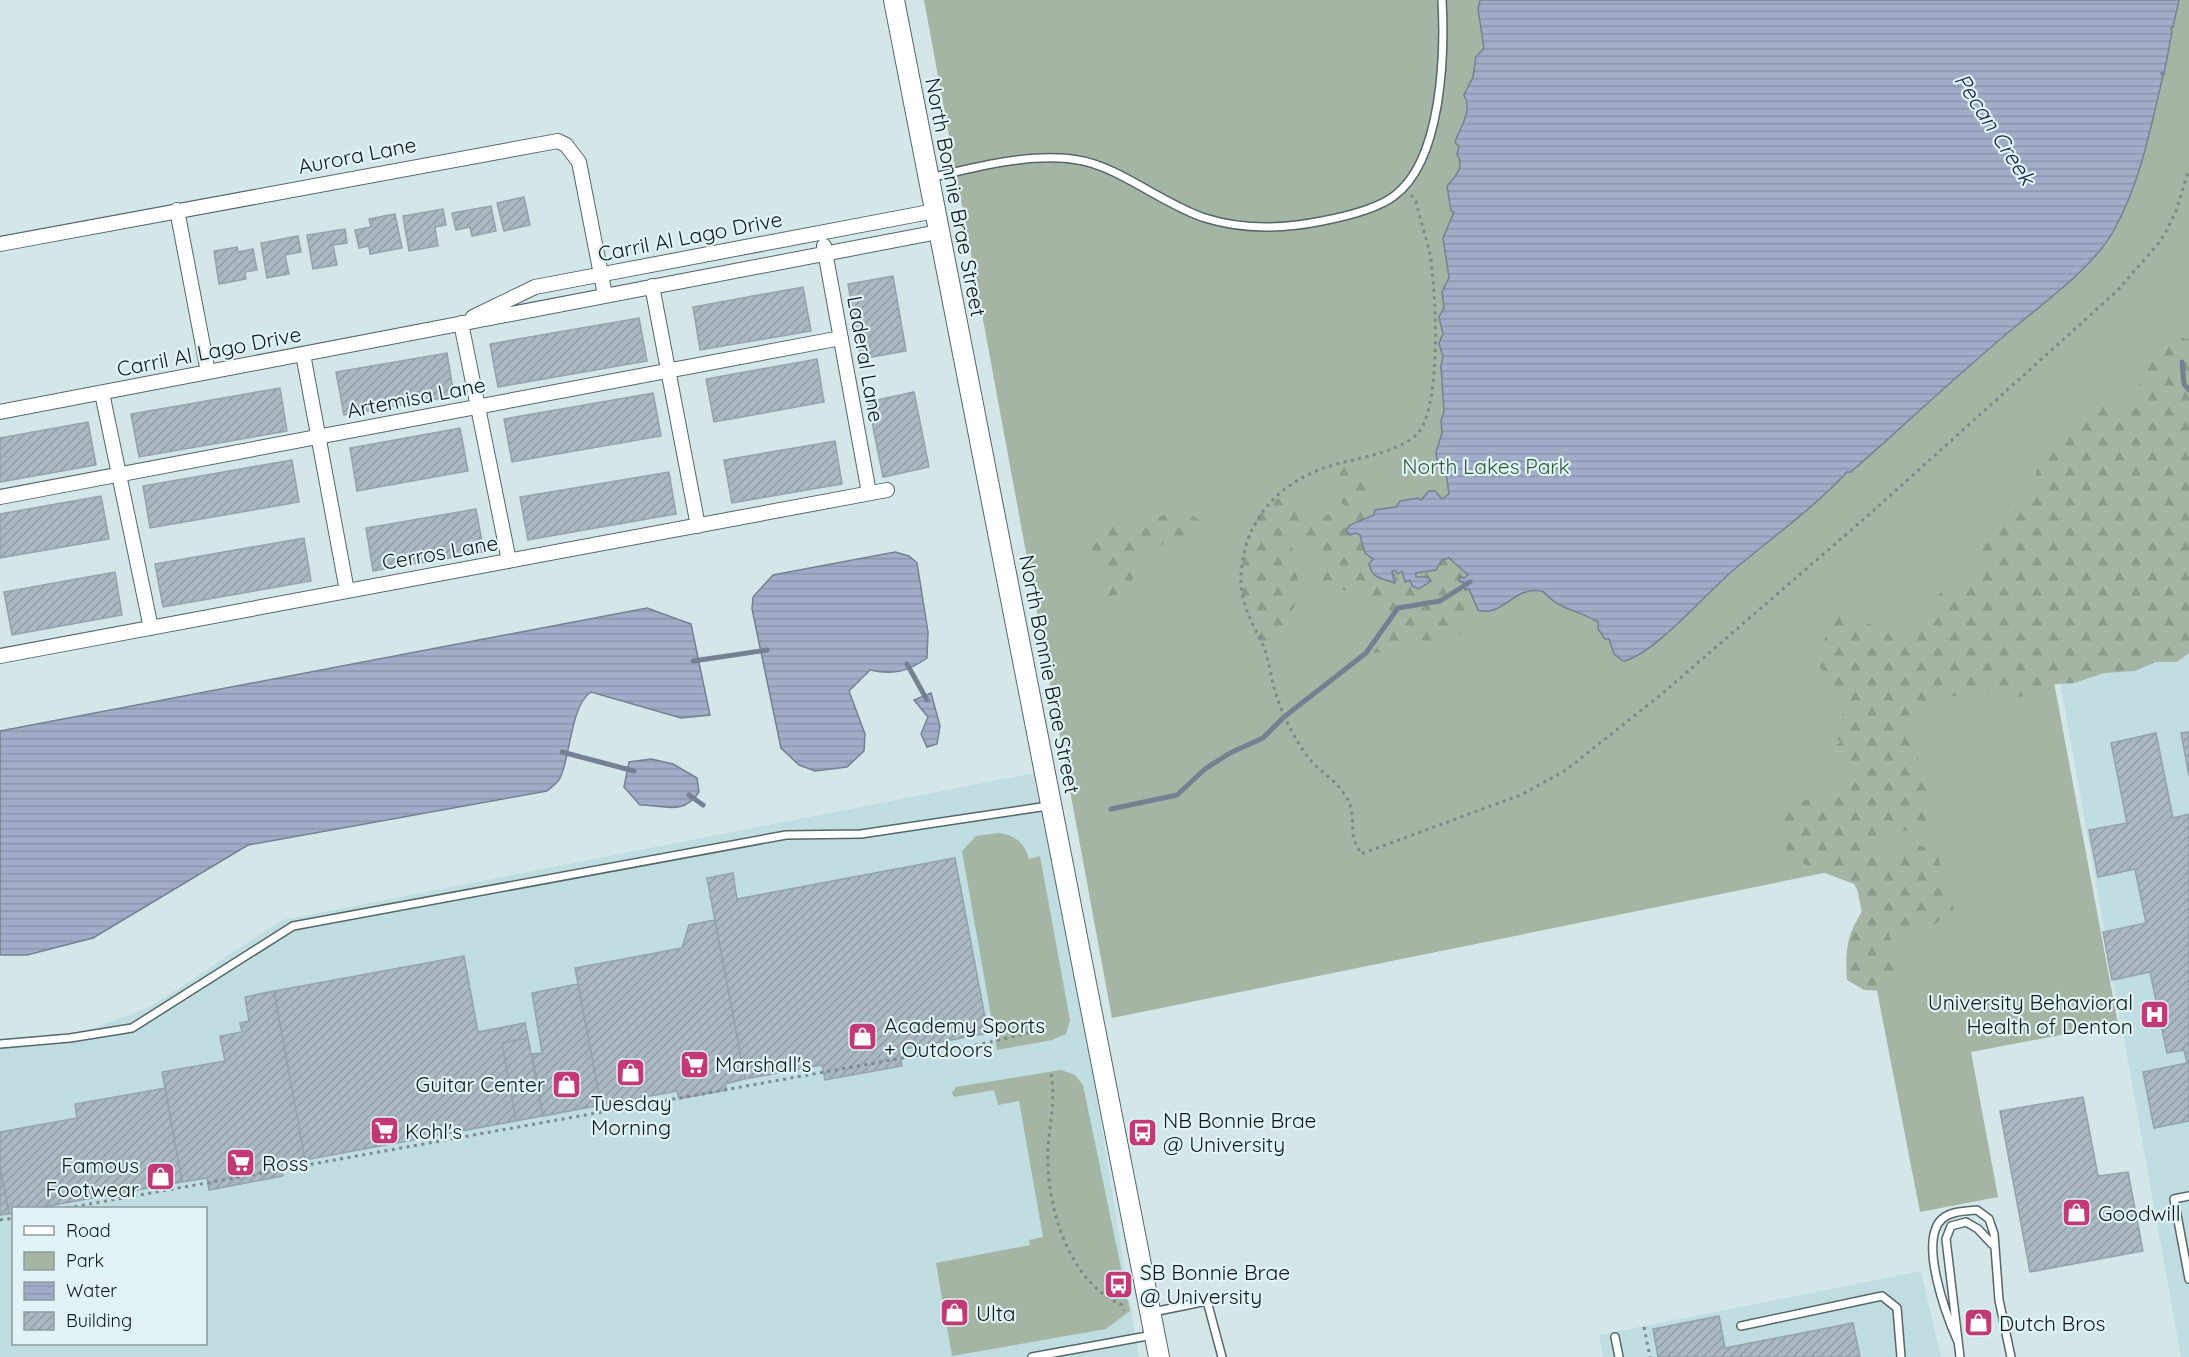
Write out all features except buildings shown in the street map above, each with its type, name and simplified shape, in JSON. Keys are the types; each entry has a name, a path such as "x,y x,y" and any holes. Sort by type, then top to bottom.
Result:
{"main road":[{"name":"North Bonnie Brae Street","path":"894,0 1160,1357"}],"street":[{"name":"Aurora Lane","path":"0,244 558,141 566,145 579,162 605,295"},
{"path":"177,210 208,372"},
{"name":"Carril Al Lago Drive","path":"461,323 535,287 935,211"},
{"name":"Laderal Lane","path":"822,232 868,493"},
{"name":"Carril Al Lago Drive","path":"0,412 938,232"},
{"path":"652,286 698,526"},
{"path":"461,323 476,407 509,561"},
{"name":"Artemisa Lane","path":"0,497 841,338"},
{"path":"303,354 346,591"},
{"path":"102,393 151,628"},
{"name":"Cerros Lane","path":"0,656 887,490"}],"lane":[{"path":"928,179 976,167 1031,160 1053,158 1080,160 1203,218 1233,226 1292,227 1347,216 1394,197 1411,180 1422,156 1438,101 1445,46 1442,0"},
{"path":"0,1044 70,1038 132,1028 294,926 786,835 861,834 1051,806"},
{"path":"2189,1197 2174,1199 2189,1279"},
{"path":"1958,1342 1944,1310 1932,1236 1942,1219 1959,1211 1977,1210 1989,1219 1994,1234 1992,1244 2011,1357"},
{"path":"1960,1357 1946,1239 1952,1226 1966,1222 1978,1229 1992,1244"},
{"path":"1741,1326 1882,1296 1897,1308 1901,1357"},
{"path":"1151,1312 1207,1301 1222,1357"},
{"path":"1032,1357 1155,1335"},
{"path":"1615,1337 1619,1357"}],"path":[{"path":"1405,185 1416,202 1430,254 1434,296 1434,376 1428,418 1416,435 1390,450 1327,467 1298,482 1272,500 1258,515 1245,543 1241,584 1249,618 1264,649 1288,728 1309,759 1344,793 1354,812 1353,835 1361,854 1523,794 1545,783 1566,770 1663,693 1872,512 2117,291 2158,244 2167,230 2189,169"},
{"path":"78,1207 986,1043 1042,1030"},
{"path":"1051,1074 1055,1094 1048,1163 1052,1196 1060,1229 1083,1273 1112,1300 1122,1305 1124,1311"},
{"path":"1644,1327 1650,1357"}],"shaded area":[{"name":"University Behavioral Health of Denton","path":"2189,647 2189,1357 2181,1357 2058,671"},
{"path":"1044,771 1139,1357 0,1357 0,1040 78,1034 150,1007 282,920"},
{"path":"1921,1271 1941,1357 1603,1357 1599,1335"}],"green space":[{"name":"North Lakes Park","path":"924,0 2189,0 2189,635 2050,661 2118,1024 1971,1052 1998,1197 1920,1212 1853,867 1112,1018"},
{"path":"2176,337 2189,339 2189,653 2177,662 2156,662 2135,671 2104,673 2074,683 2044,685 2036,696 2012,697 1975,691 1945,698 1919,713 1911,731 1926,790 1926,825 1919,832 1896,830 1876,837 1876,847 1893,858 1914,843 1937,853 1954,910 1934,925 1909,935 1895,921 1889,934 1899,968 1886,991 1864,990 1847,980 1846,958 1851,933 1866,905 1854,884 1809,867 1788,853 1781,826 1789,804 1813,798 1840,786 1844,774 1837,763 1834,747 1841,742 1832,735 1841,716 1851,706 1839,696 1818,664 1829,623 1840,613 1857,618 1906,641 1924,627 1936,596 1974,572 1978,548 1984,532 2007,506 2012,494 2034,489 2037,469 2068,431 2095,408 2114,402 2140,403 2139,385 2145,362 2163,350"},
{"path":"1343,462 1364,471 1373,489 1374,514 1350,525 1347,530 1350,535 1356,533 1360,535 1363,546 1374,559 1370,562 1371,573 1395,580 1392,572 1395,570 1398,574 1402,571 1404,580 1410,580 1414,588 1419,589 1431,580 1416,577 1416,573 1436,570 1442,560 1449,558 1468,575 1464,578 1460,577 1465,589 1465,629 1453,637 1438,641 1423,640 1409,633 1402,647 1394,652 1366,653 1364,645 1369,635 1381,626 1381,615 1373,599 1360,590 1346,591 1324,583 1318,556 1289,531 1300,592 1278,646 1264,649 1246,610 1241,584 1244,556 1254,524 1261,510 1272,501 1284,497 1306,505 1319,519 1345,506 1334,495 1334,470"},
{"path":"1171,513 1190,513 1201,522 1203,535 1190,544 1166,543 1148,551 1132,552 1129,557 1133,579 1130,588 1112,598 1103,596 1103,569 1090,555 1093,534 1110,526"},
{"path":"998,833 1018,840 1025,848 1029,859 1040,856 1070,1020 1066,1034 1052,1040 997,1050 962,851 976,836"},
{"path":"1061,1070 1075,1075 1083,1085 1130,1311 1106,1329 952,1356 936,1263 1030,1245 1029,1240 1043,1237 1019,1101 998,1105 994,1090 954,1097 952,1093 956,1087"}],"water":[{"path":"1480,0 2179,0 2171,28 2164,74 2161,73 2163,76 2138,174 2123,212 2104,245 2064,287 1985,353 1851,472 1847,472 1804,512 1729,574 1663,637 1635,657 1623,661 1614,654 1609,639 1605,639 1598,629 1598,622 1556,603 1544,592 1525,592 1495,609 1478,610 1469,589 1465,590 1464,583 1459,581 1460,577 1464,578 1468,575 1449,558 1442,560 1436,570 1416,573 1416,577 1427,577 1431,581 1419,589 1412,586 1410,580 1405,582 1402,571 1398,574 1395,570 1392,572 1395,583 1379,578 1371,569 1369,564 1373,559 1365,553 1360,535 1356,533 1350,535 1346,530 1350,525 1374,515 1375,510 1396,507 1400,501 1418,498 1421,500 1429,491 1435,491 1442,499 1449,494 1446,473 1437,461 1436,452 1442,433 1441,420 1444,412 1441,365 1443,357 1439,343 1443,334 1439,317 1444,308 1442,292 1449,278 1443,238 1454,212 1451,211 1447,186 1460,167 1457,154 1459,147 1455,142 1465,119 1467,107 1464,95 1473,77 1476,57 1484,48 1478,9"},
{"path":"895,552 909,556 917,563 928,632 927,658 900,671 870,670 849,691 865,734 864,751 847,767 815,771 799,765 781,748 752,609 753,597 773,575"},
{"path":"647,608 691,624 710,715 681,718 591,692 579,708 560,778 547,791 248,845 93,938 27,955 0,955 0,731"},
{"path":"931,693 940,726 937,744 927,747 921,734 928,717 914,700"},
{"path":"651,759 673,764 697,778 699,792 680,807 640,805 624,787 629,762"}],"waterway":[{"name":"Pecan Creek","path":"2182,362 2184,384 2189,390"},
{"path":"1111,809 1177,795 1205,769 1230,753 1263,738 1284,717 1366,653 1398,608 1440,601 1470,582"},
{"path":"693,661 767,650"},
{"path":"907,664 927,700"},
{"path":"562,752 634,771"},
{"path":"689,795 703,805"}],"place":[{"name":"University Behavioral Health of Denton","path":"2154,1014"},
{"name":"Academy Sports + Outdoors","path":"863,1037"},
{"name":"Marshall's","path":"694,1064"},
{"name":"Tuesday Morning","path":"631,1072"},
{"name":"Guitar Center","path":"566,1084"},
{"name":"Kohl's","path":"384,1131"},
{"name":"NB Bonnie Brae @ University","path":"1142,1132"},
{"name":"Ross","path":"241,1163"},
{"name":"Famous Footwear","path":"160,1177"},
{"name":"Goodwill","path":"2077,1213"},
{"name":"SB Bonnie Brae @ University","path":"1119,1284"},
{"name":"Ulta","path":"955,1313"},
{"name":"Dutch Bros","path":"1978,1323"}]}
